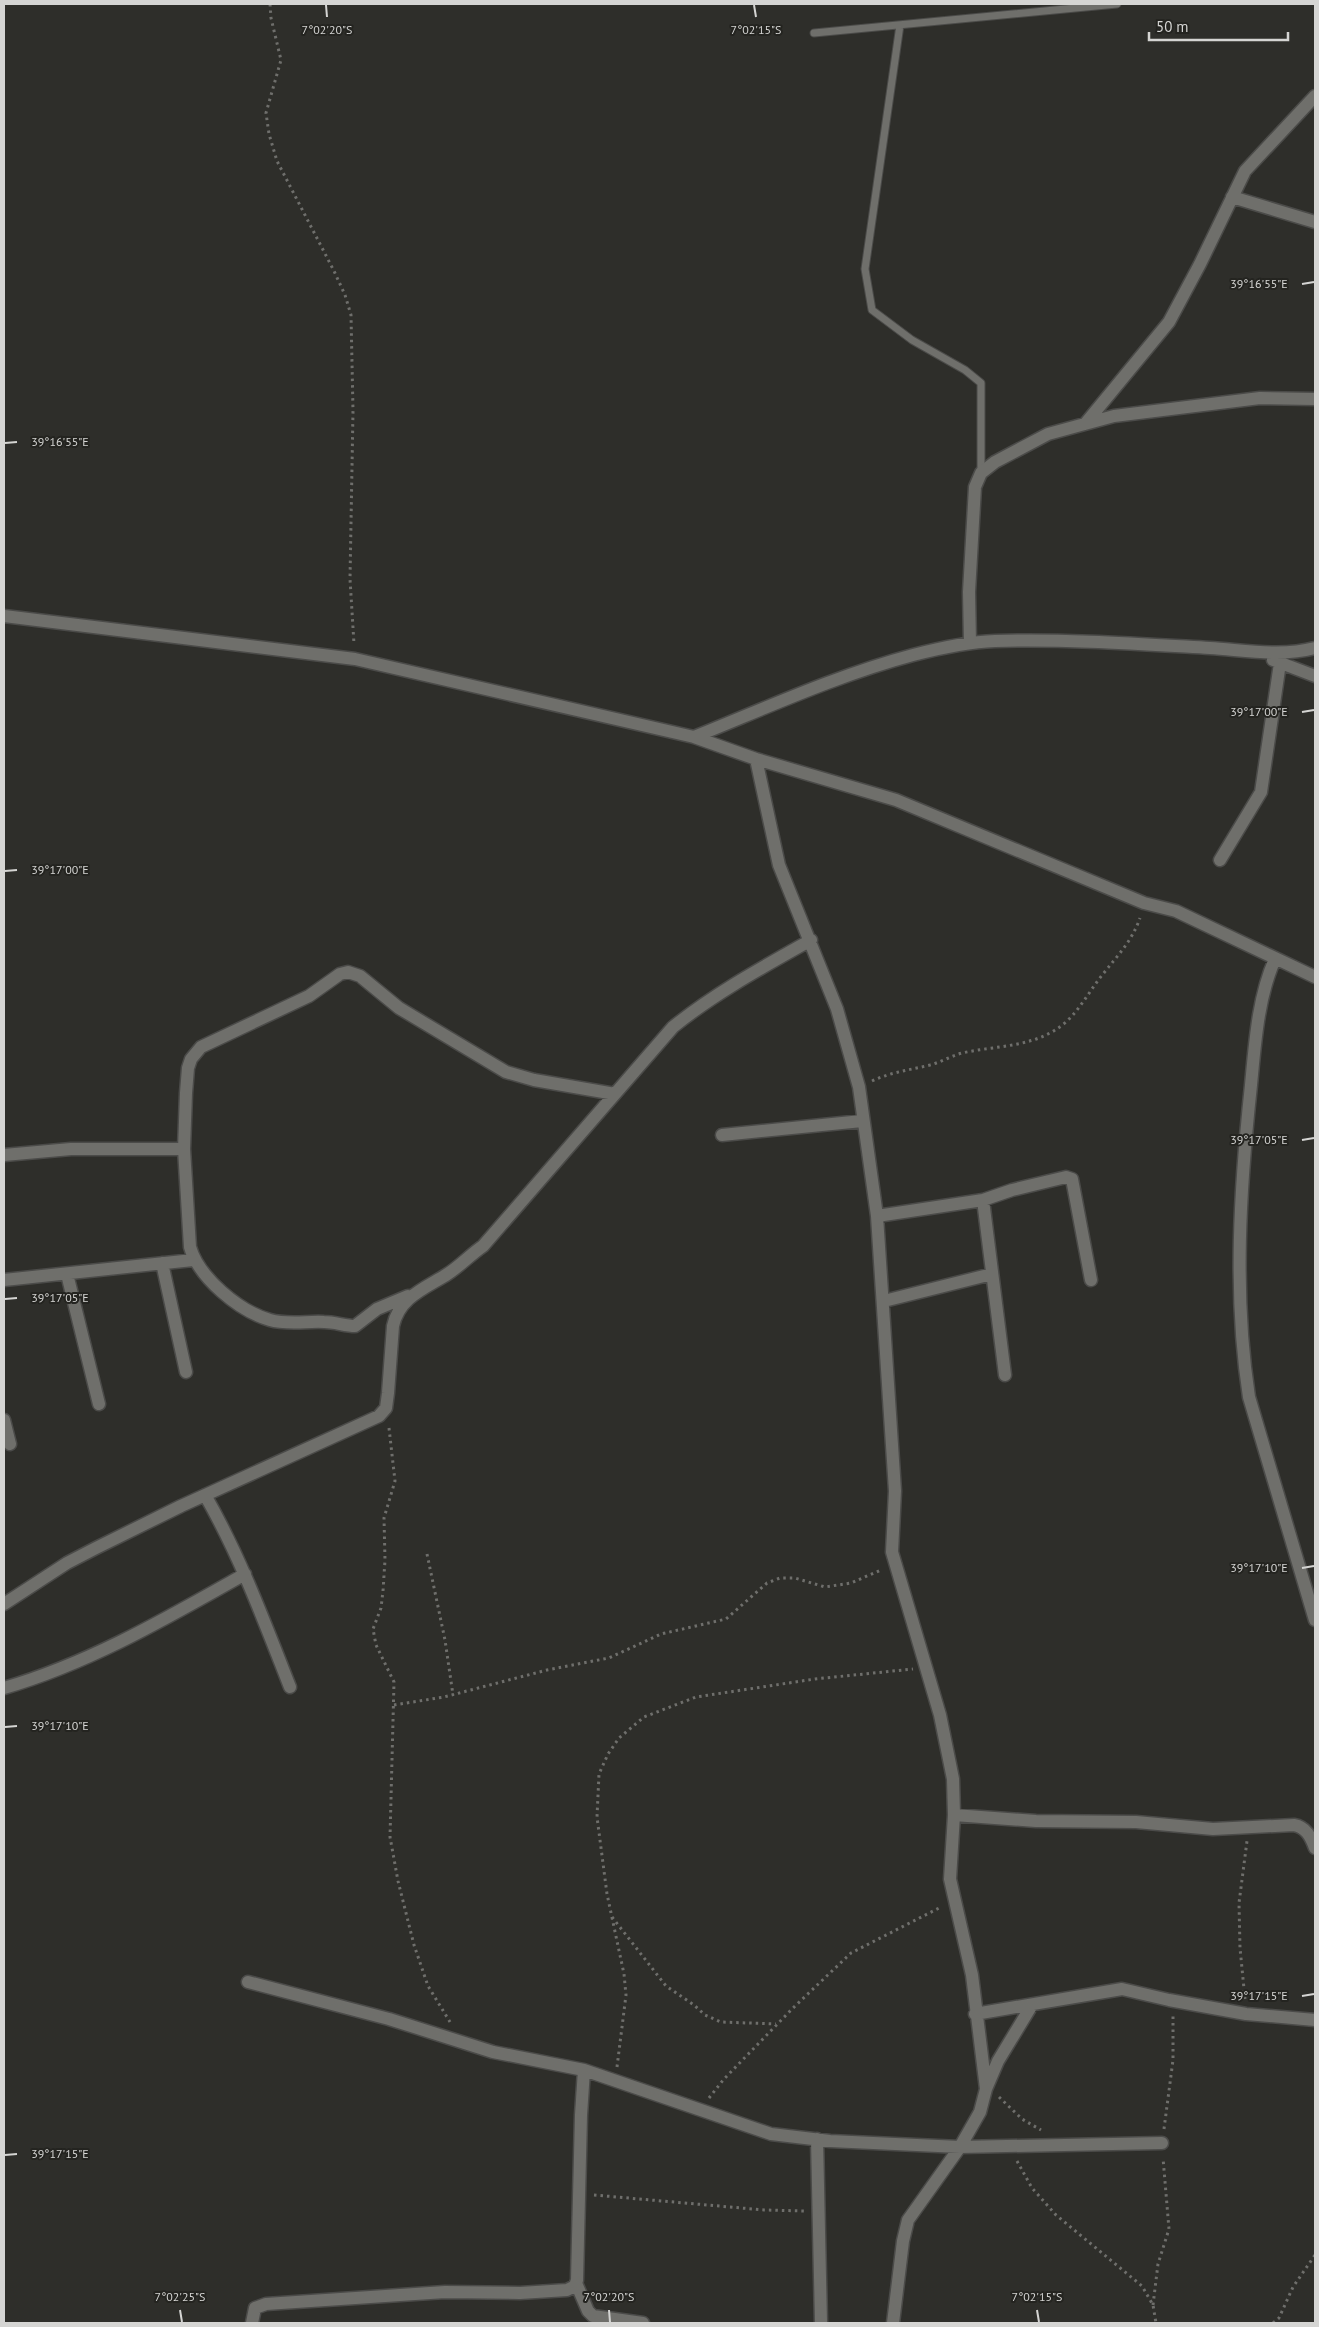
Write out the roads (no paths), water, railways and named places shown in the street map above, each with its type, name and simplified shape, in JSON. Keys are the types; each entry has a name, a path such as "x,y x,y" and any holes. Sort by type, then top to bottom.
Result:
{"street":[{"path":"1085,424 1169,322 1200,264 1244,171 1315,96"},
{"path":"1232,197 1315,222"},
{"path":"970,643 969,592 975,486 981,473 995,462 1048,434 1114,416 1260,398 1315,399"},
{"path":"4,616 355,660 694,737 756,759 896,800 1144,903 1176,910 1315,977"},
{"path":"694,737 834,681 890,662 955,644 993,641 1065,641 1213,648 1260,653 1315,648"},
{"path":"1260,653 1280,663 1315,676"},
{"path":"1220,860 1261,792 1280,663"},
{"path":"756,759 779,865 811,940 837,1009 859,1087 862,1121 877,1216 884,1301 895,1492 891,1538 896,1564 948,1752 953,1779 954,1815 950,1879 972,1975 987,2086"},
{"path":"615,1094 534,1080 506,1072 399,1008 360,976 348,972 340,974 309,996 201,1047 195,1053 188,1068 184,1149 190,1247 194,1260 202,1274 236,1302 262,1317 279,1322 326,1322 355,1326 377,1309 415,1293 448,1274 483,1246 673,1028 691,1013 811,940"},
{"path":"1275,959 1266,979 1253,1060 1244,1151 1240,1271 1245,1370 1252,1405 1315,1620"},
{"path":"722,1134 862,1121"},
{"path":"4,1155 71,1149 184,1149"},
{"path":"877,1216 983,1200 1012,1190 1066,1177 1072,1179 1091,1280"},
{"path":"983,1200 1005,1375"},
{"path":"4,1280 194,1260"},
{"path":"162,1264 186,1372"},
{"path":"67,1274 98,1404"},
{"path":"884,1301 992,1274"},
{"path":"4,1604 68,1563 205,1495 379,1416 386,1408 395,1314 406,1300 415,1293"},
{"path":"4,1420 10,1444"},
{"path":"205,1495 228,1536 245,1574 290,1687"},
{"path":"4,1688 43,1677 108,1647 158,1623 245,1574"},
{"path":"954,1815 1036,1821 1136,1822 1184,1828 1248,1828 1285,1824 1299,1826 1311,1838 1315,1848"},
{"path":"248,1982 324,2001 493,2052 584,2070 771,2134 816,2139 960,2147 1162,2143"},
{"path":"976,2014 1122,1989 1246,2014 1315,2020"},
{"path":"893,2323 908,2220 960,2147 980,2112 987,2086 998,2061 1032,2005"},
{"path":"584,2070 576,2283 588,2311 593,2316 643,2323"},
{"path":"816,2139 821,2323"},
{"path":"252,2323 255,2308 266,2304 445,2292 520,2293 567,2290 576,2283"}],"lane":[{"path":"814,33 1117,4"},
{"path":"900,24 865,269 872,310 912,340 965,370 981,382 981,473"}]}
